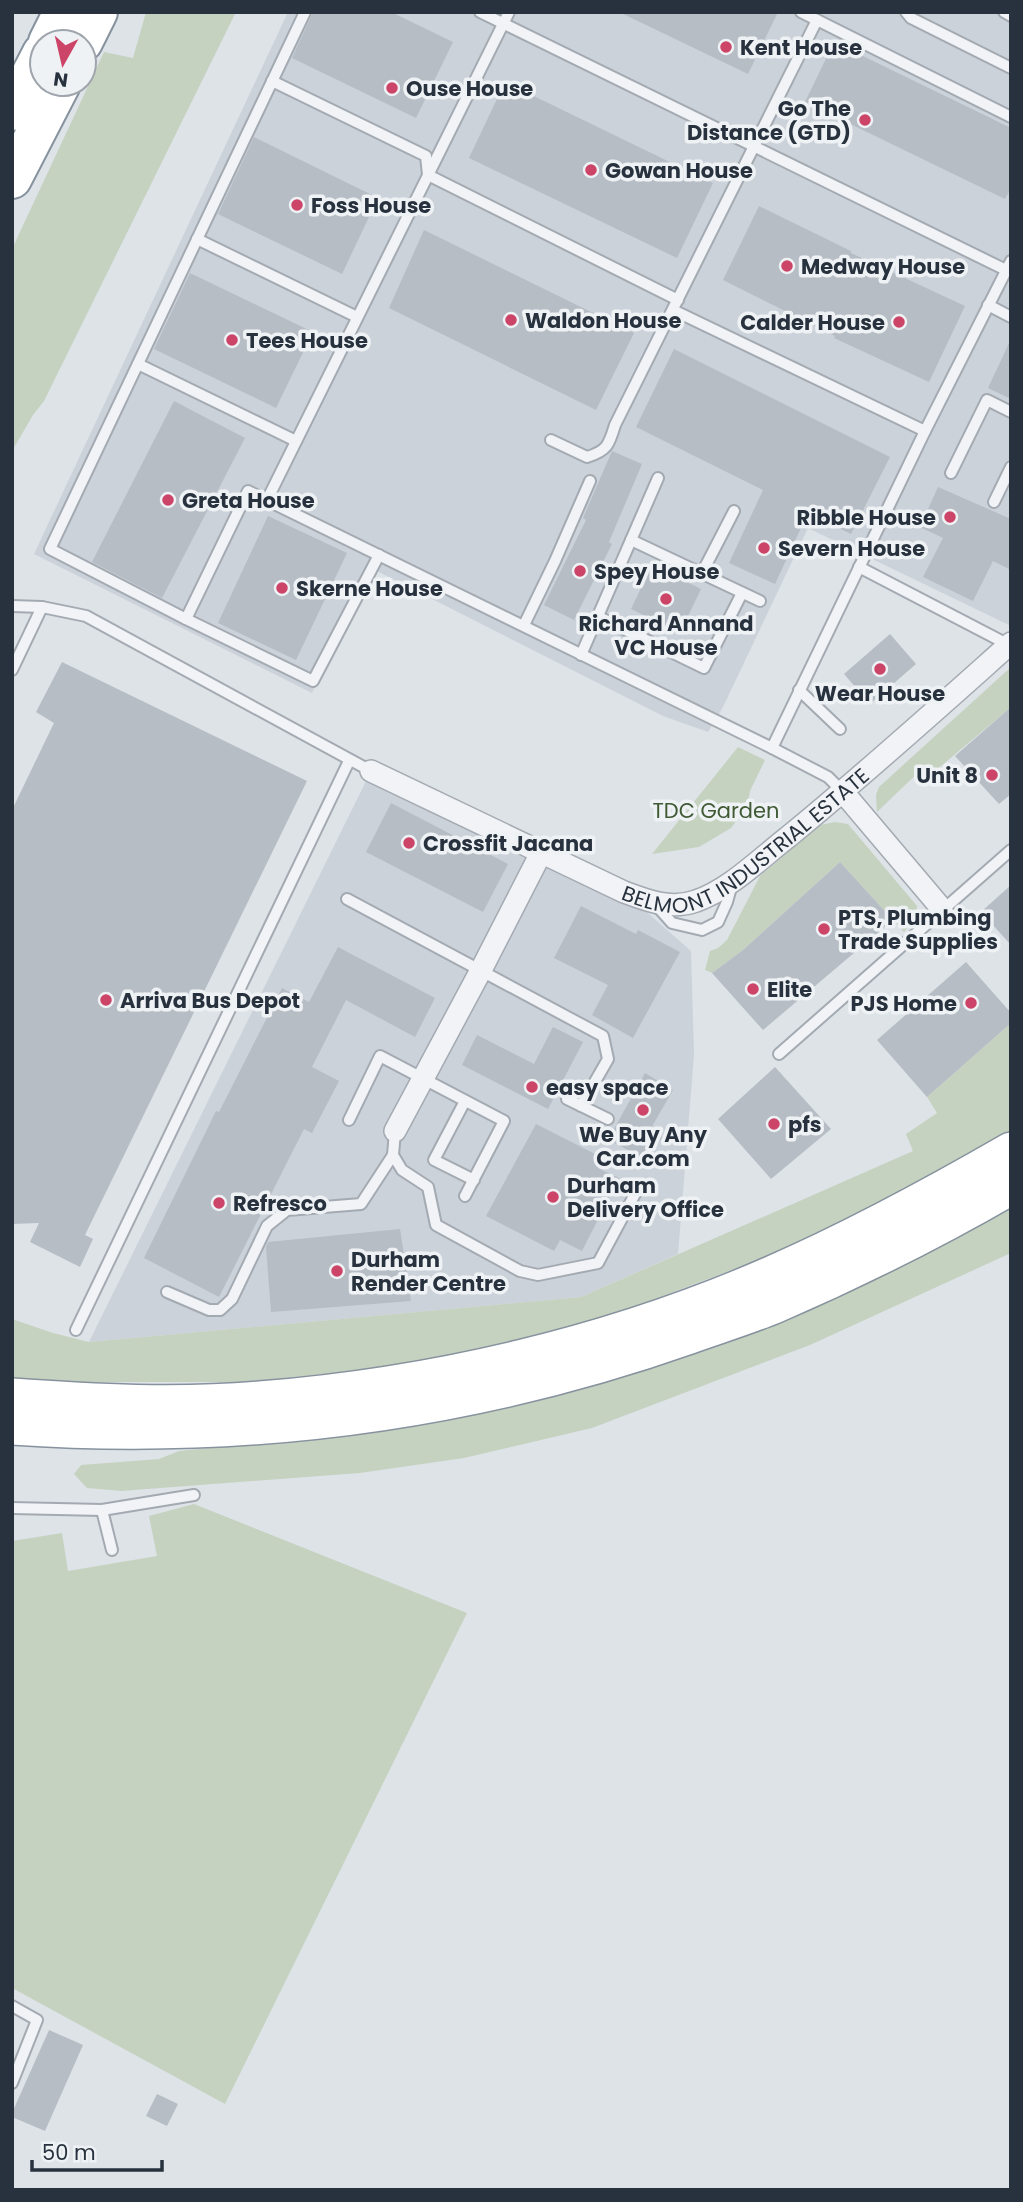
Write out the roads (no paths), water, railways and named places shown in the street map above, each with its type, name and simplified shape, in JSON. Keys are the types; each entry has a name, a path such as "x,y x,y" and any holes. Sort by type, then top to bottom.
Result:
{"highway":[{"path":"55,28 63,12"},
{"path":"90,28 98,12"},
{"path":"12,111 28,80"},
{"path":"12,179 54,98"},
{"path":"12,1396 75,1401 258,1399 353,1390 447,1374 538,1353 628,1327 772,1274 873,1226 1011,1150"},
{"path":"12,1427 169,1432 264,1428 372,1416 453,1402 546,1381 638,1355 772,1307 961,1216 1011,1187"}],"street":[{"name":"BELMONT INDUSTRIAL ESTATE","path":"371,771 624,892 655,903 677,906 698,901 732,881 843,792 1010,644"},
{"path":"843,792 942,909"},
{"path":"395,1131 541,853"}],"lane":[{"path":"305,12 50,549 313,681 379,555"},
{"path":"480,12 506,17 755,146 1009,265 925,431 772,748"},
{"path":"802,12 1011,117"},
{"path":"906,12 911,18 1011,68"},
{"path":"1004,12 1011,16"},
{"path":"267,500 506,17"},
{"path":"551,440 587,457 601,453 610,442 615,425 817,20"},
{"path":"272,81 426,156 428,175"},
{"path":"428,175 925,431"},
{"path":"197,239 358,317"},
{"path":"988,305 1011,317"},
{"path":"138,364 296,441"},
{"path":"951,473 987,400 1011,412"},
{"path":"994,502 1011,467"},
{"path":"581,655 658,478"},
{"path":"524,625 590,481"},
{"path":"186,619 248,491 772,748 828,778 843,792"},
{"path":"702,573 734,511"},
{"path":"631,541 760,601"},
{"path":"859,567 1010,644"},
{"path":"599,617 704,667 742,593"},
{"path":"12,606 42,607 86,616 371,771"},
{"path":"12,670 42,607"},
{"path":"799,690 840,729"},
{"path":"76,1330 349,761"},
{"path":"779,1054 1011,850"},
{"path":"655,903 672,923 702,930 718,922 732,881"},
{"path":"347,899 603,1036 608,1059 581,1106"},
{"path":"349,1120 380,1056 504,1122 465,1196"},
{"path":"567,1099 608,1119"},
{"path":"465,1101 435,1160 474,1180"},
{"path":"167,1292 209,1310 220,1310 232,1298 267,1226 287,1210 362,1204 393,1155 395,1131"},
{"path":"393,1155 402,1170 428,1186 436,1225 520,1271 538,1275 598,1263 635,1194"},
{"path":"12,1508 102,1510 194,1495"},
{"path":"102,1510 111,1550"},
{"path":"12,2006 37,2020 12,2083"}],"place":[{"name":"Kent House","path":"726,47"},
{"name":"Ouse House","path":"392,88"},
{"name":"Go The Distance (GTD)","path":"865,120"},
{"name":"Gowan House","path":"591,170"},
{"name":"Foss House","path":"297,205"},
{"name":"Medway House","path":"787,266"},
{"name":"Waldon House","path":"511,320"},
{"name":"Calder House","path":"899,322"},
{"name":"Tees House","path":"232,340"},
{"name":"Greta House","path":"168,500"},
{"name":"Ribble House","path":"950,517"},
{"name":"Severn House","path":"764,548"},
{"name":"Spey House","path":"580,571"},
{"name":"Skerne House","path":"282,588"},
{"name":"Richard Annand VC House","path":"666,599"},
{"name":"Wear House","path":"880,669"},
{"name":"Unit 8","path":"992,775"},
{"name":"Crossfit Jacana","path":"409,843"},
{"name":"PTS, Plumbing Trade Supplies","path":"824,929"},
{"name":"Elite","path":"753,989"},
{"name":"Arriva Bus Depot","path":"106,1000"},
{"name":"PJS Home","path":"971,1003"},
{"name":"easy space","path":"532,1087"},
{"name":"We Buy Any Car.com","path":"643,1110"},
{"name":"pfs","path":"774,1124"},
{"name":"Durham Delivery Office","path":"553,1197"},
{"name":"Refresco","path":"219,1203"},
{"name":"Durham Render Centre","path":"337,1271"}],"park label":[{"name":"TDC Garden","path":"716,810"}]}
